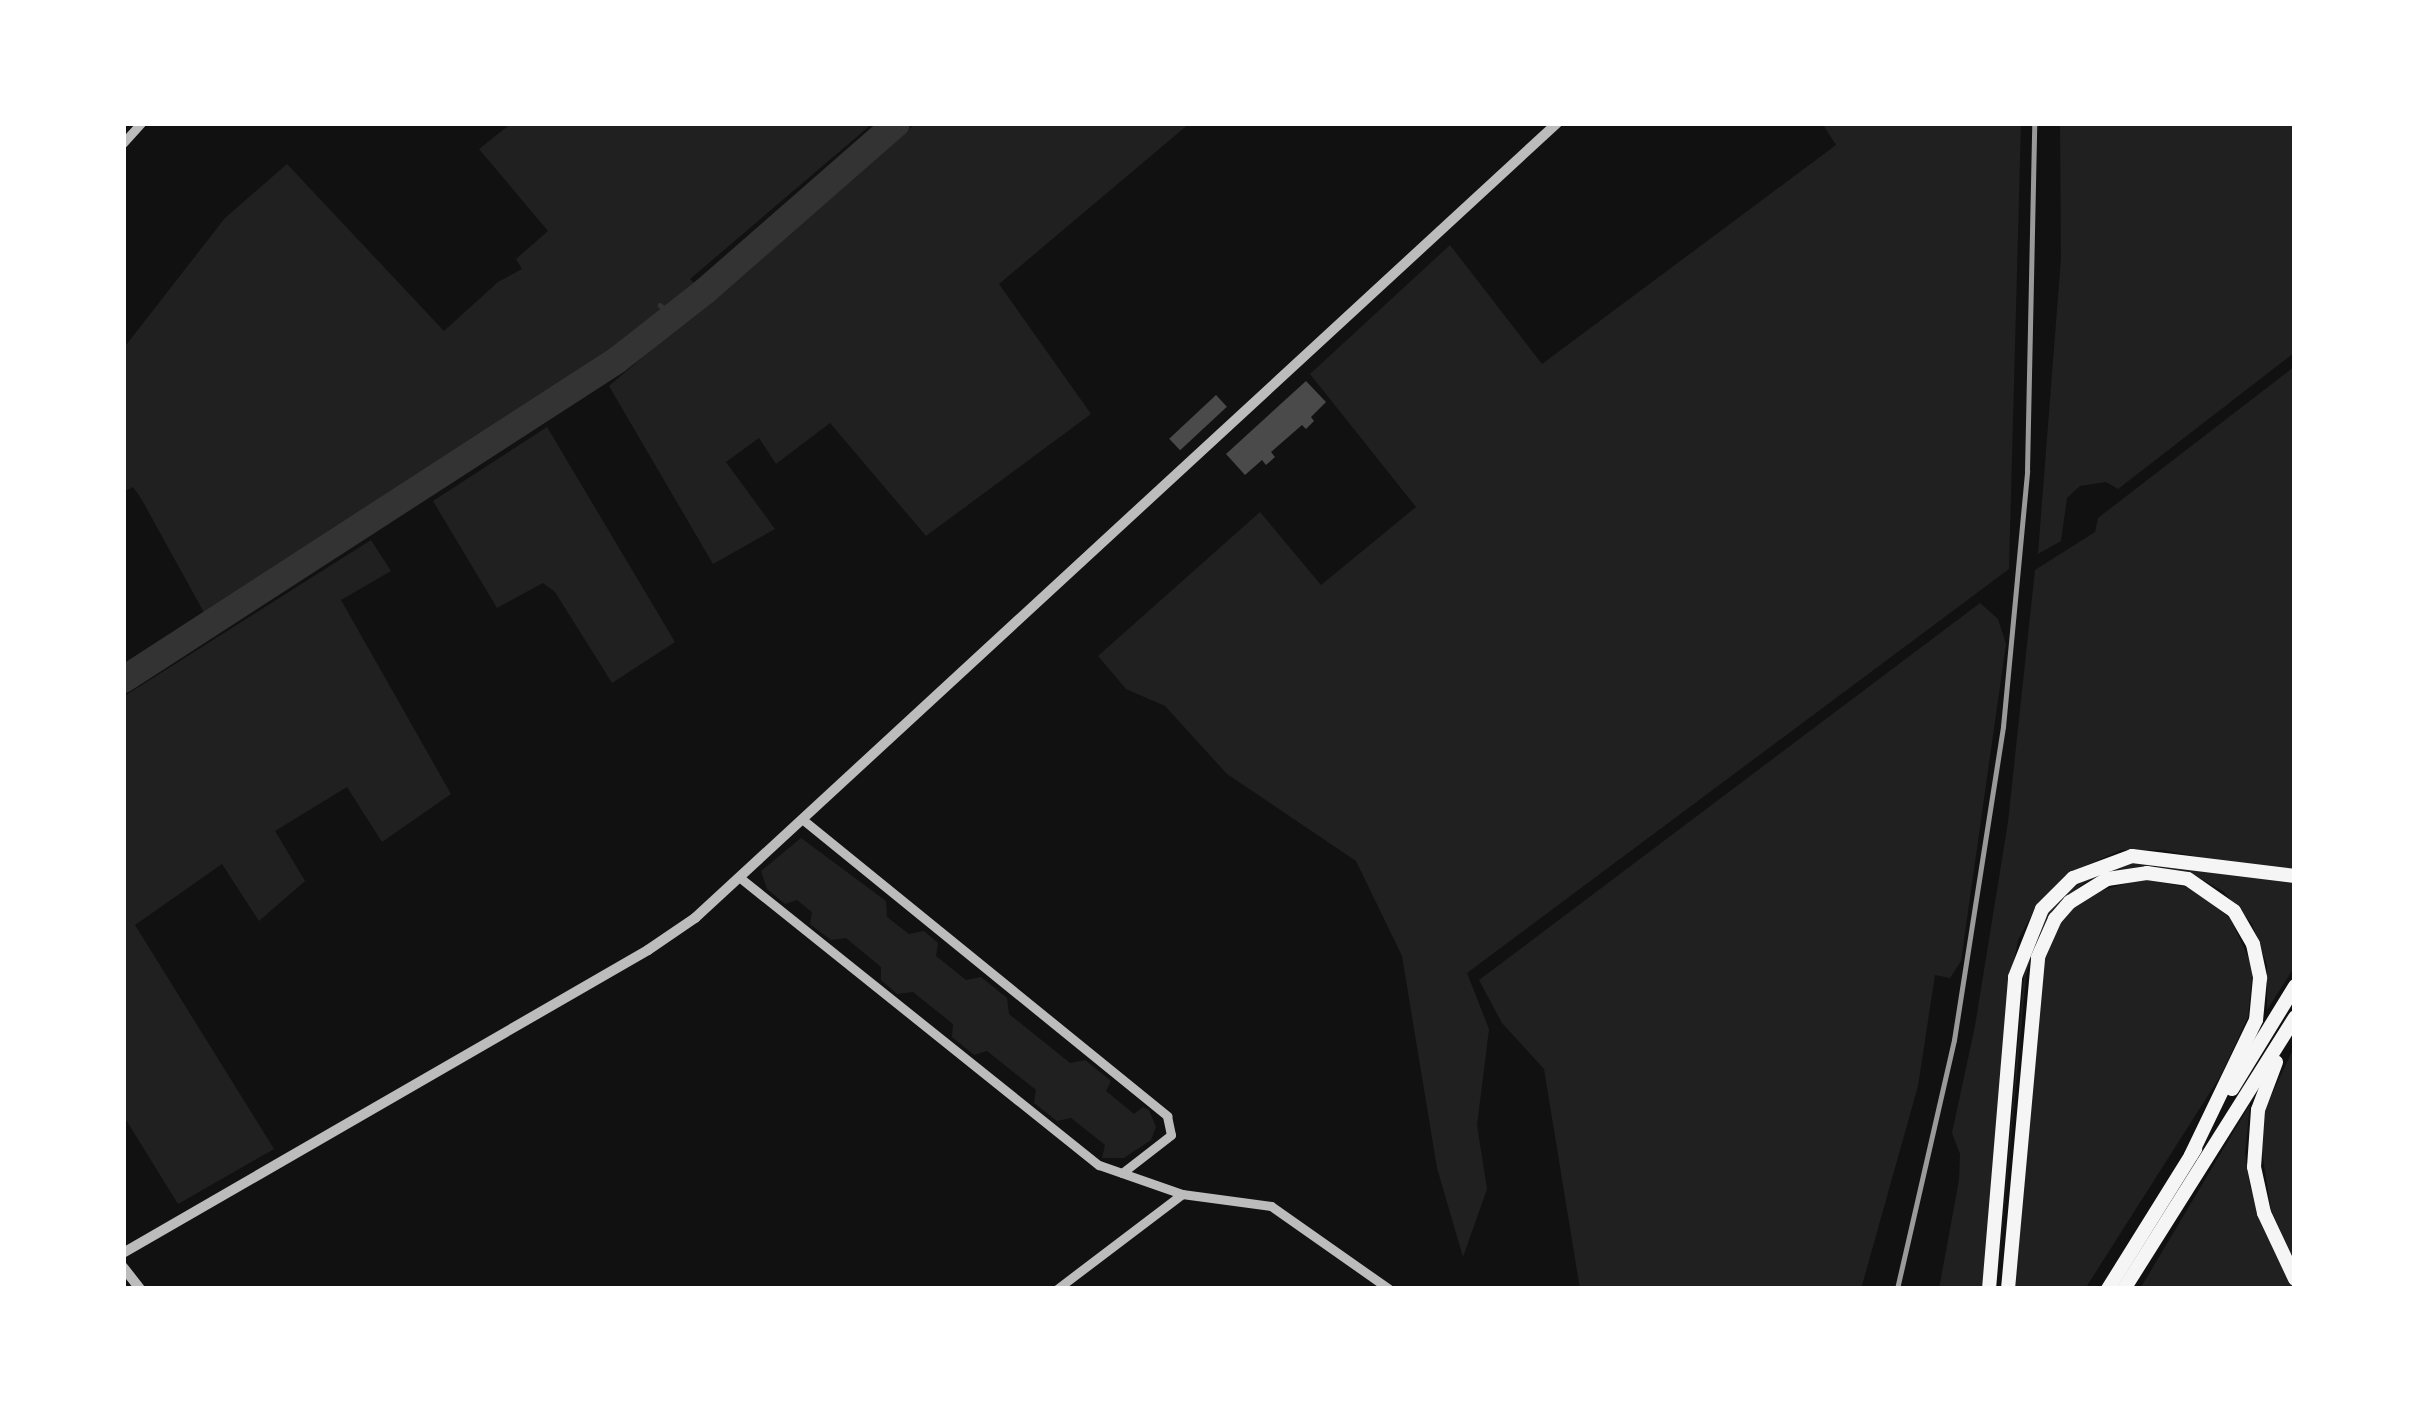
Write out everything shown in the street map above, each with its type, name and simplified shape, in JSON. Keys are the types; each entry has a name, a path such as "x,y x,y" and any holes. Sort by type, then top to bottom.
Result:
{"main road":[{"path":"1989,1289 2015,976 2042,909 2074,878 2132,856 2295,876"},
{"path":"2008,1289 2038,957 2055,919 2070,902 2107,880 2146,873 2188,879 2234,911 2253,944 2260,978 2256,1020 2191,1155"},
{"path":"2108,1289 2295,986"},
{"path":"2295,1019 2266,1083 2254,1145 2264,1213 2295,1279"},
{"path":"2124,1289 2295,1019"}],"street":[{"path":"123,143 141,123"},
{"path":"123,1253 648,950 739,877 1557,123"},
{"path":"802,819 1167,1116 1171,1136 1122,1173"},
{"path":"739,877 1099,1165 1182,1194 1271,1206 1389,1289"},
{"path":"1057,1289 1182,1194"},
{"path":"123,1267 140,1289"}],"shaded area":[{"path":"512,123 873,123 690,279 696,285 626,344 207,618 142,500 133,487 123,492 123,349 225,218 287,164 444,331 498,282 522,269 516,259 548,231 479,149"},
{"path":"916,123 1190,123 999,284 1091,414 926,536 830,423 776,464 759,438 726,462 775,529 713,564 609,386"},
{"path":"1822,123 2021,123 2009,569 1467,973 1489,1029 1477,1125 1487,1189 1463,1257 1437,1168 1402,956 1356,861 1227,774 1165,706 1126,689 1098,656 1260,512 1321,585 1416,507 1310,374 1450,245 1542,364 1836,145"},
{"path":"2060,123 2295,123 2295,352 2118,489 2106,482 2080,486 2067,498 2061,541 2038,554 2061,258"},
{"path":"2295,366 2295,869 2256,868 2163,850 2121,850 2069,873 2037,905 2018,940 2009,986 1984,1289 1939,1289 1959,1180 1960,1154 1952,1133 1975,1026 2008,822 2035,570 2095,532 2098,518"},
{"path":"547,427 675,642 612,683 555,592 543,583 497,608 433,501"},
{"path":"371,540 391,571 341,600 451,794 382,842 347,787 275,831 305,881 259,921 222,864 135,925 274,1149 178,1204 123,1115 123,697"},
{"path":"1980,603 1998,619 2006,644 1961,961 1950,978 1935,975 1918,1086 1861,1289 1580,1289 1544,1069 1502,1023 1479,980"},
{"path":"801,838 886,901 887,917 909,934 924,931 938,943 936,956 966,980 981,977 1007,998 1009,1014 1070,1063 1085,1060 1111,1081 1106,1091 1134,1114 1143,1107 1149,1110 1156,1127 1151,1140 1124,1158 1102,1158 1105,1145 1071,1118 1057,1121 1034,1103 1036,1090 987,1051 974,1055 952,1037 953,1024 913,992 897,994 881,980 881,967 846,938 831,940 810,924 812,912 797,900 785,904 767,889 761,871"},
{"path":"2137,862 2295,882 2295,966 2267,1010 2267,965 2252,924 2223,891 2188,872 2153,866 2114,870 2084,883 2057,907 2037,937 2026,976 1997,1289 2025,962 2049,911 2061,897 2092,874"},
{"path":"2142,879 2192,888 2230,918 2253,967 2248,1017 2221,1075 2085,1289 2015,1289 2044,955 2063,919 2077,904 2096,892"},
{"path":"2295,1045 2295,1263 2271,1210 2261,1146 2264,1111"},
{"path":"2250,1104 2245,1154 2250,1187 2293,1289 2140,1289"}],"building":[{"path":"1306,381 1326,402 1311,417 1314,421 1306,429 1302,425 1271,452 1275,457 1266,465 1262,460 1245,475 1226,454"},
{"path":"1216,395 1227,407 1180,450 1169,439"}],"waterway":[{"path":"123,679 616,360 704,291 896,123"},
{"path":"704,291 705,304"},
{"path":"660,305 674,315"}],"railway":[{"path":"1897,1289 1954,1040 2003,727 2027,471 2034,123"}]}
